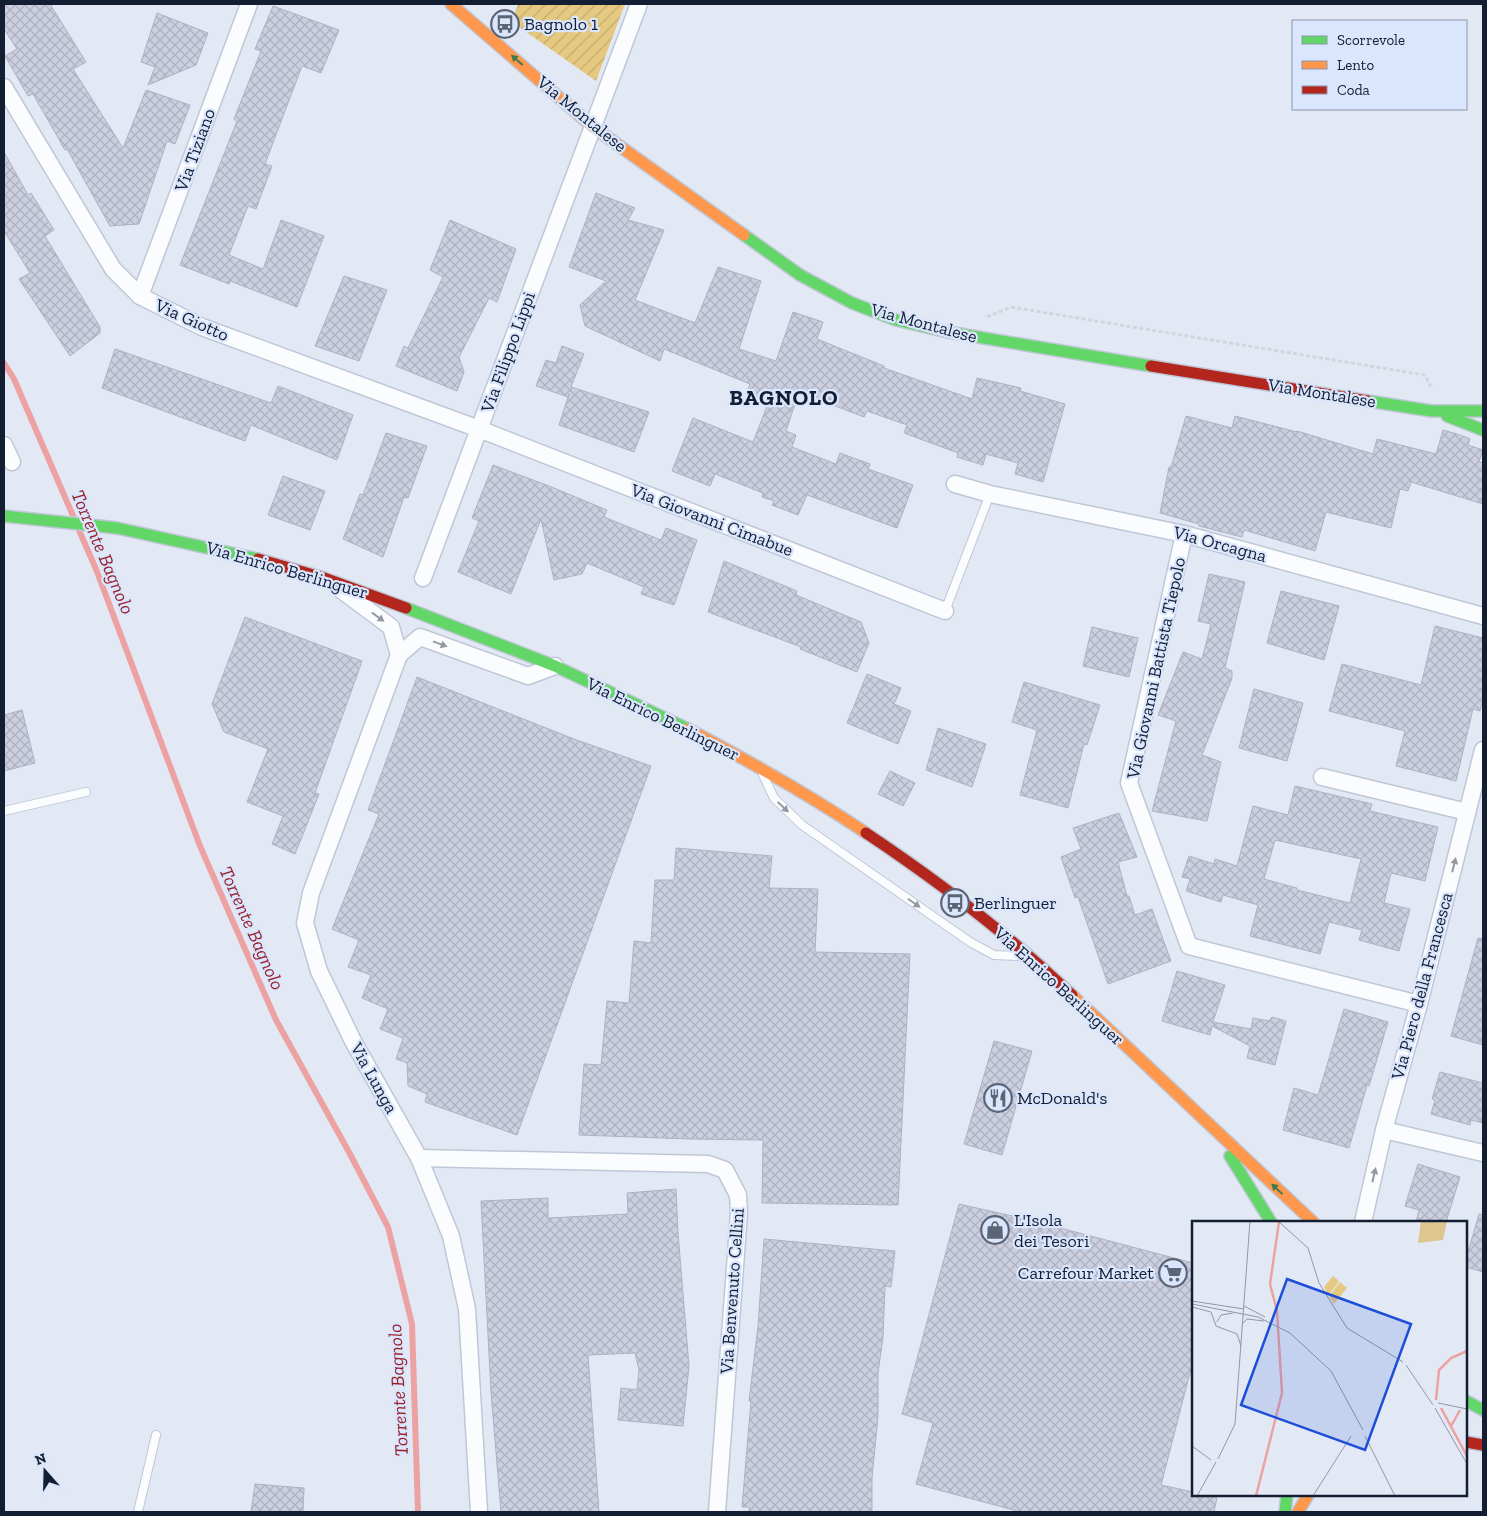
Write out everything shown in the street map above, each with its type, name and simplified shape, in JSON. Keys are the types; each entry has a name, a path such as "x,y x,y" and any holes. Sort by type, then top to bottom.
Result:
{"main road":[{"name":"Via Montalese","path":"451,4 593,127 800,275 829,292 884,316 986,339 1432,411 1483,412"},
{"name":"Via Montalese","path":"1432,411 1483,430"},
{"path":"4,510 32,518"},
{"name":"Via Enrico Berlinguer","path":"4,516 117,528 241,554 324,578 446,622 555,666 685,727 759,766 822,803 902,857 974,911 1050,974 1215,1132"},
{"path":"1215,1132 1269,1221"},
{"path":"1215,1132 1312,1221"},
{"path":"1467,1402 1483,1410"},
{"path":"1467,1442 1483,1445"},
{"path":"1285,1512 1287,1496"},
{"path":"1298,1512 1307,1496"}],"street":[{"name":"Via Tiziano","path":"140,296 250,4"},
{"name":"Via Filippo Lippi","path":"423,578 639,4"},
{"name":"Via Giotto","path":"4,87 113,269 140,296 202,327 479,429"},
{"name":"Via Giovanni Cimabue","path":"479,429 945,611"},
{"path":"4,445 12,462"},
{"name":"Via Orcagna","path":"955,484 990,494 1184,534 1483,616"},
{"name":"Via Giovanni Battista Tiepolo","path":"1184,534 1129,783 1189,946 1419,1004"},
{"path":"324,578 391,627 399,655 420,637 528,676 555,666"},
{"name":"Via Lunga","path":"399,655 311,893 305,923 323,979 353,1041 419,1158 452,1236 467,1309 479,1512"},
{"name":"Via Piero della Francesca","path":"1363,1221 1384,1130 1419,1004 1483,750"},
{"path":"1322,777 1467,812"},
{"path":"1384,1130 1483,1153"},
{"name":"Via Benvenuto Cellini","path":"419,1158 708,1164 725,1170 738,1195 739,1213 717,1512"}],"lane":[{"path":"945,611 990,494"},
{"path":"759,766 774,798 802,825 970,942 994,955 1029,957"},
{"path":"4,811 86,792"},
{"path":"138,1512 156,1435"}],"path":[{"path":"984,318 1011,307 1425,375 1435,396"}],"shaded area":[{"path":"518,4 625,4 596,81 512,22"}],"building":[{"path":"4,4 50,4 86,62 73,69 123,148 146,90 190,105 175,144 167,141 139,224 110,226 67,149 65,150 33,94 28,96 5,56 17,49 4,29"},
{"path":"273,6 339,30 321,73 302,66 265,164 272,166 256,209 248,206 229,255 263,269 281,220 324,236 297,307 230,281 229,284 180,265 237,121 234,119 261,51 255,49"},
{"path":"157,13 208,33 196,65 148,85 155,67 141,62"},
{"path":"4,152 28,195 31,193 54,230 45,236 100,327 100,333 70,356 19,279 30,273 4,231"},
{"path":"596,193 635,208 628,220 664,230 635,300 695,323 718,267 761,281 739,349 776,361 793,312 823,322 817,339 884,366 884,368 972,399 977,378 1021,388 1020,391 1065,404 1043,482 1015,474 1018,463 986,454 983,465 957,457 958,453 904,433 907,425 867,411 864,417 799,392 786,431 796,435 792,447 836,464 840,453 870,464 868,469 913,485 897,528 807,495 798,515 772,505 774,501 762,497 763,493 715,474 710,486 672,471 693,418 753,442 769,401 747,393 750,384 664,349 660,361 585,326 580,305 606,281 569,267"},
{"path":"450,220 516,249 497,302 489,298 459,357 464,372 457,391 396,366 404,346 408,348 443,277 430,270"},
{"path":"344,276 387,290 359,361 315,346"},
{"path":"562,346 584,354 571,387 649,412 634,452 559,425 569,394 568,397 536,386 546,360 556,363"},
{"path":"115,349 271,403 278,386 353,415 337,460 251,425 245,441 102,388"},
{"path":"1186,416 1232,428 1235,416 1297,431 1373,454 1377,439 1436,454 1443,430 1460,435 1470,439 1468,445 1483,450 1479,462 1483,463 1483,504 1411,482 1408,491 1400,489 1391,528 1326,512 1315,551 1244,530 1242,537 1199,526 1199,524 1160,513 1169,467 1171,467"},
{"path":"386,433 427,446 408,498 404,497 383,557 343,539 360,494 363,495"},
{"path":"493,465 607,510 604,517 661,540 666,528 697,540 674,605 641,594 644,587 587,563 582,574 554,580 541,519 511,594 458,572 479,521 472,518"},
{"path":"283,476 325,491 310,530 268,515"},
{"path":"724,561 797,591 796,595 861,622 869,643 857,672 800,649 801,647 708,612"},
{"path":"1209,574 1245,582 1225,668 1232,671 1232,678 1202,755 1221,762 1207,821 1152,811 1176,721 1158,715 1183,652 1202,659 1211,624 1198,621"},
{"path":"1281,591 1339,606 1324,660 1267,643"},
{"path":"245,617 362,661 315,793 319,794 295,854 272,844 283,816 247,802 268,749 224,732 212,704"},
{"path":"1435,626 1483,638 1483,699 1480,711 1473,709 1456,781 1396,766 1405,731 1329,711 1342,664 1421,685"},
{"path":"1092,627 1138,638 1129,677 1083,666"},
{"path":"867,674 901,688 894,704 911,711 898,744 847,723"},
{"path":"417,677 574,739 651,766 517,1135 425,1102 427,1094 408,1086 407,1063 396,1059 403,1038 380,1029 388,1009 362,998 371,975 348,967 359,940 332,929 379,814 368,810"},
{"path":"1024,682 1100,705 1087,745 1084,744 1068,808 1020,795 1037,730 1012,722"},
{"path":"1254,689 1303,703 1287,761 1239,748"},
{"path":"22,710 35,763 4,771 4,715"},
{"path":"938,728 986,744 972,787 926,770"},
{"path":"890,771 915,783 903,806 878,794"},
{"path":"1295,786 1372,804 1370,811 1438,827 1425,881 1391,873 1384,903 1410,909 1399,951 1359,940 1362,930 1329,922 1320,954 1250,936 1258,905 1223,895 1221,902 1186,891 1190,879 1182,877 1189,856 1214,864 1215,859 1237,866 1253,806 1288,815","holes":["1275,840 1361,859 1350,903 1297,890 1297,888 1264,879"]},
{"path":"1119,813 1137,857 1118,862 1127,896 1129,896 1135,915 1152,909 1171,961 1108,984 1078,897 1075,898 1061,857 1081,849 1073,828"},
{"path":"676,848 772,856 769,888 818,889 815,952 910,954 898,1205 762,1203 763,1140 579,1135 584,1064 601,1065 607,1001 629,1003 634,941 651,943 655,880 674,880"},
{"path":"1478,938 1483,939 1483,1045 1451,1036"},
{"path":"1177,971 1225,985 1213,1022 1251,1029 1253,1018 1269,1021 1272,1017 1286,1021 1275,1065 1247,1058 1250,1046 1212,1026 1210,1035 1162,1021"},
{"path":"1344,1009 1388,1022 1349,1148 1283,1130 1294,1088 1318,1095"},
{"name":"McDonald's","path":"994,1041 1032,1051 1002,1155 964,1144"},
{"path":"1440,1072 1483,1083 1483,1123 1471,1120 1470,1125 1431,1114 1435,1100 1432,1099"},
{"path":"1418,1164 1460,1177 1446,1221 1416,1221 1419,1210 1405,1206"},
{"path":"676,1189 689,1366 683,1426 618,1420 621,1388 637,1390 639,1370 635,1353 588,1355 599,1512 501,1512 491,1392 481,1201 548,1198 548,1218 628,1214 627,1193"},
{"path":"959,1204 1030,1220 1192,1263 1192,1365 1161,1485 1192,1492 1192,1496 1217,1498 1214,1512 1021,1512 916,1484 933,1423 902,1414"},
{"path":"1479,1214 1483,1215 1483,1272 1467,1267 1467,1256"},
{"path":"764,1239 895,1251 891,1287 885,1286 883,1337 878,1373 878,1416 872,1478 872,1512 749,1512 749,1507 742,1507 751,1401 749,1401 758,1326"},
{"path":"255,1484 304,1488 303,1512 251,1512"}],"waterway":[{"name":"Torrente Bagnolo","path":"4,363 14,379 74,518"},
{"name":"Torrente Bagnolo","path":"78,528 96,569 200,846 276,1020 388,1227 412,1324 418,1512"}],"traffic: fast":[{"path":"744,235 800,275 852,303 896,320 948,332 1151,366"},
{"path":"1368,401 1432,411 1483,411"},
{"path":"1447,416 1483,430"},
{"path":"4,516 117,528 258,559"},
{"path":"406,608 555,666 688,729"},
{"path":"1230,1156 1270,1221"},
{"path":"1467,1402 1483,1410"},
{"path":"1285,1512 1287,1496"}],"traffic: slow":[{"path":"451,4 593,127 744,235"},
{"path":"688,729 778,778 866,833"},
{"path":"1072,995 1312,1221"},
{"path":"1298,1512 1307,1496"}],"traffic: jam":[{"path":"1151,366 1368,401"},
{"path":"258,559 324,578 406,608"},
{"path":"866,833 972,909 1072,995"},
{"path":"1467,1442 1483,1445"}],"place":[{"name":"Bagnolo 1","path":"505,24"},
{"name":"Berlinguer","path":"955,903"},
{"name":"McDonald's","path":"998,1098"},
{"name":"L'Isola dei Tesori","path":"995,1230"},
{"name":"Carrefour Market","path":"1173,1273"}],"district":[{"name":"BAGNOLO","path":"784,397"}]}
